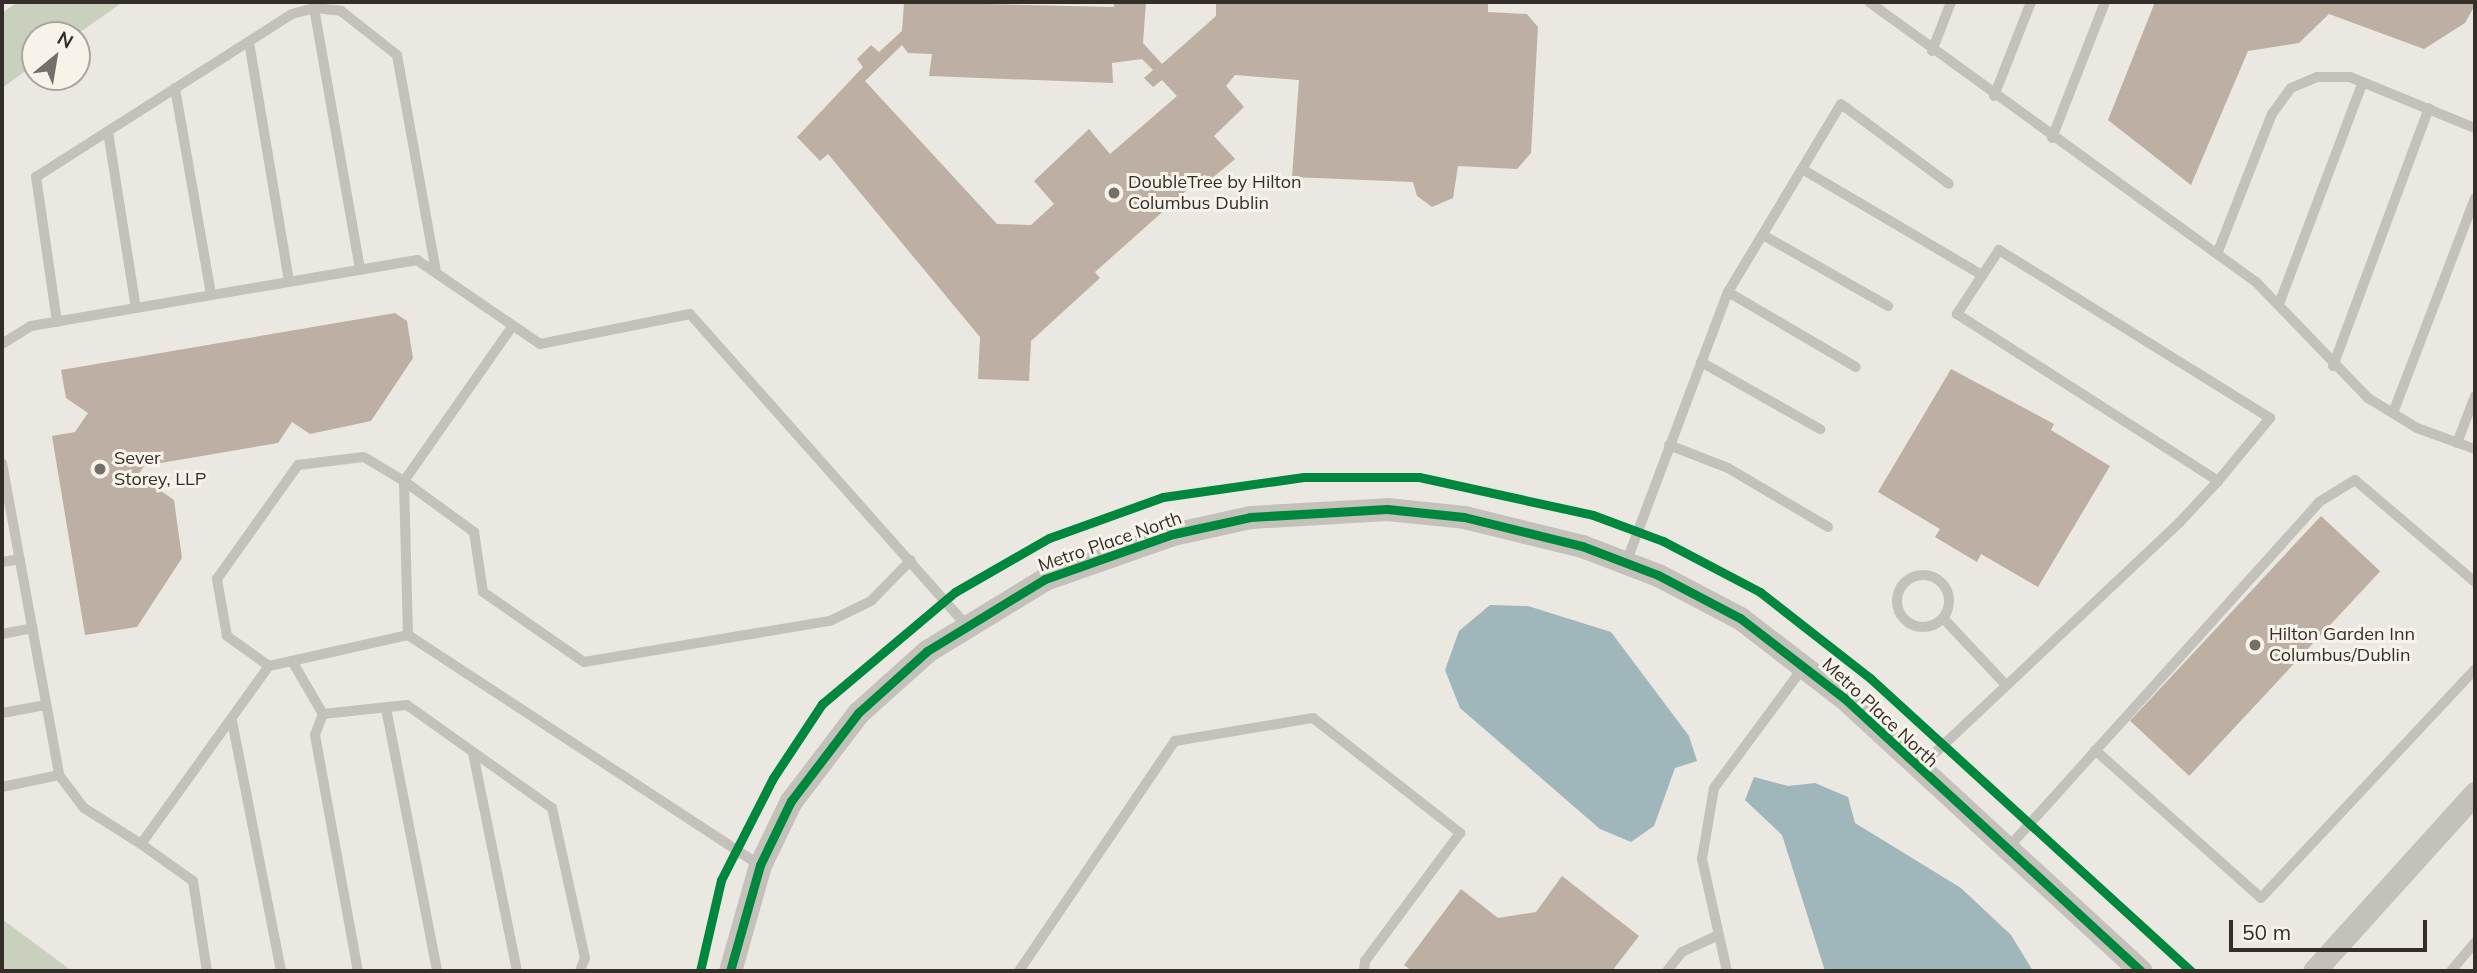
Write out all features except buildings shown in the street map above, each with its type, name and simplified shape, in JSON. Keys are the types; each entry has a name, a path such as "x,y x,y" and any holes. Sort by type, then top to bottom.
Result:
{"street":[{"name":"Metro Place North","path":"730,971 760,865 829,744 927,651 1045,579 1173,534 1324,510 1464,517 1626,563 1740,618 1805,665 2141,971"},
{"path":"2314,971 2475,793"}],"lane":[{"path":"1869,2 1931,51 2217,254 2279,304 2333,366 2393,413 2475,449"},
{"path":"1931,51 1951,2"},
{"path":"1994,96 2031,2"},
{"path":"2052,138 2105,2"},
{"path":"314,8 360,270"},
{"path":"57,322 36,177 292,14 314,8 341,11 397,55 436,272"},
{"path":"249,42 289,282"},
{"path":"2217,254 2272,114 2291,88 2317,77 2363,82 2475,128"},
{"path":"2279,304 2363,82"},
{"path":"175,88 211,295"},
{"path":"1626,563 1728,292 1842,104 1949,184"},
{"path":"2333,366 2429,108"},
{"path":"108,132 136,308"},
{"path":"1802,169 1982,275"},
{"path":"2393,413 2475,198"},
{"path":"1763,235 1888,306"},
{"path":"1918,769 2004,683 2218,481 2270,418 1999,250 1957,314 2218,481"},
{"path":"2,344 31,326 417,260 540,344 690,314 966,625"},
{"path":"1728,292 1856,367"},
{"path":"408,635 404,481 512,327"},
{"path":"1701,362 1820,429"},
{"path":"2457,443 2475,396"},
{"path":"1669,445 1728,468 1828,527"},
{"path":"269,666 227,636 217,579 298,465 364,457 404,481 474,532 483,592 584,662 831,621 871,601 911,560"},
{"path":"2,466 59,775 84,808 193,881 206,971"},
{"path":"2006,850 2319,502 2356,480 2475,582"},
{"path":"2,562 20,559"},
{"path":"1915,576 1939,580 1948,594 1943,618 1928,626 1904,619 1897,603 1901,586 1915,576"},
{"path":"1943,618 2004,683"},
{"path":"2,634 32,628"},
{"path":"141,844 269,666 408,635 760,865"},
{"path":"292,661 323,713"},
{"path":"1727,971 1702,859 1714,788 1805,665"},
{"path":"2095,750 2261,898 2475,669"},
{"path":"2,713 46,705"},
{"path":"323,713 407,705 552,808 585,958 580,971"},
{"path":"386,708 437,971"},
{"path":"323,713 315,735 358,971"},
{"path":"1019,971 1175,741 1313,718 1460,833 1364,961 1364,971"},
{"path":"232,721 281,971"},
{"path":"473,753 517,971"},
{"path":"2,787 59,775"},
{"path":"1667,971 1689,946 1718,935"},
{"path":"2456,970 2475,943"}],"green space":[{"path":"18,2 123,2 91,24 91,21 21,21 21,74 2,88 2,13"},
{"path":"2,919 72,971 2,971"}],"water":[{"path":"1490,605 1528,606 1611,632 1689,736 1697,761 1675,768 1654,826 1631,842 1600,829 1460,708 1445,670 1459,631"},
{"path":"1754,777 1788,786 1815,783 1848,797 1855,823 1961,888 2011,935 2033,971 1825,971 1782,835 1745,800"}],"cycle path":[{"path":"700,971 721,880 773,778 822,704 955,592 1049,538 1163,497 1304,477 1419,477 1593,515 1663,541 1760,592 1870,678 2191,971"},
{"path":"730,971 760,865 791,801 858,713 927,651 1045,579 1173,534 1250,517 1387,509 1464,517 1582,546 1658,575 1740,618 1844,698 2141,971"}],"place":[{"name":"DoubleTree by Hilton Columbus Dublin","path":"1114,193"},
{"name":"Sever Storey, LLP","path":"100,469"},
{"name":"Hilton Garden Inn Columbus/Dublin","path":"2255,645"}]}
